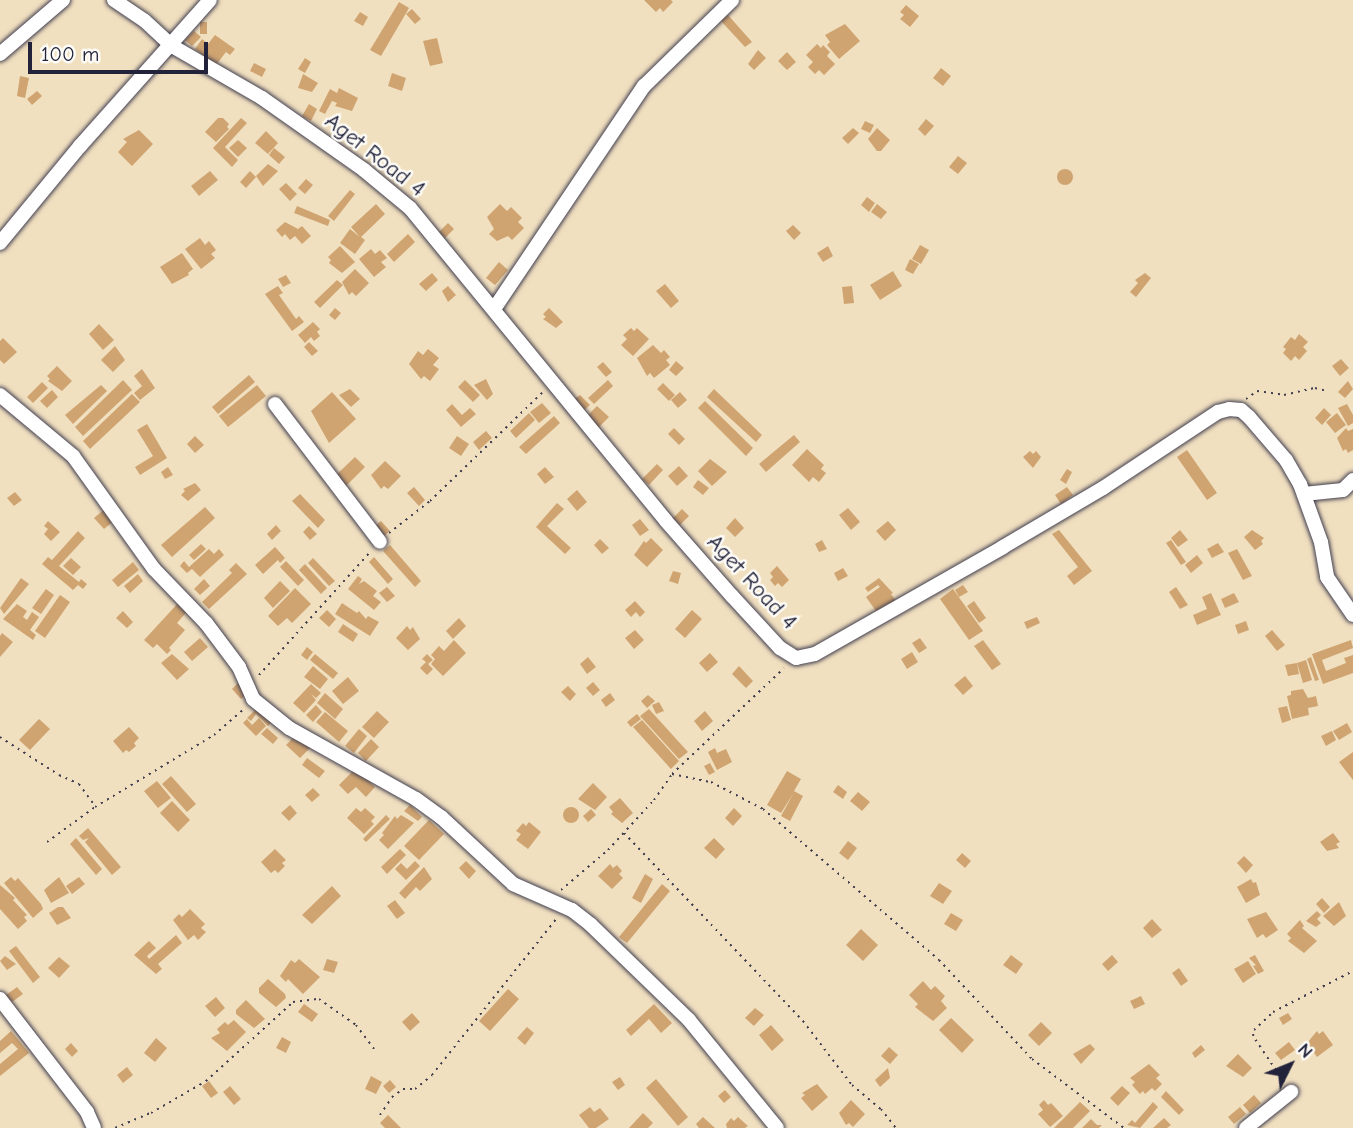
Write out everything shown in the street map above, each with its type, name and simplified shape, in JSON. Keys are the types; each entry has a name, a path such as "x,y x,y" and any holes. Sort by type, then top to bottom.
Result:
{"street":[{"path":"0,54 63,0"},
{"name":"Aget Road 4","path":"114,0 145,21 172,46 262,98 386,186 433,235 732,596 780,648 796,658 815,654 1081,501 1218,412 1236,410"},
{"path":"0,243 80,146 172,46 210,0"},
{"path":"494,309 644,86 733,0"},
{"path":"0,395 73,456 154,569 206,623 239,667 250,694 289,728 416,799 441,817 513,884 555,903 590,925 689,1020 777,1128"},
{"path":"275,404 380,542"},
{"path":"1236,410 1249,416 1286,460 1304,494 1321,541 1327,577 1353,615"},
{"path":"1304,494 1343,490 1353,480"},
{"path":"0,999 87,1112 94,1128"},
{"path":"1246,1128 1291,1091"}],"path":[{"path":"47,842 95,807 214,735 380,542 430,501 554,382"},
{"path":"1236,410 1257,391 1293,395 1315,388 1327,391"},
{"path":"380,1115 391,1097 403,1089 415,1088 432,1075 544,937 555,903 624,833 673,774 796,658"},
{"path":"0,737 59,775 79,784 95,807"},
{"path":"673,774 710,782 763,809 939,960 1032,1059 1124,1128"},
{"path":"624,833 803,1021 852,1085 881,1109 896,1128"},
{"path":"1291,1091 1253,1036 1254,1030 1273,1012 1353,971"},
{"path":"115,1128 152,1113 205,1081 293,1002 319,999 356,1025 374,1049"}],"building":[{"path":"644,0 673,2 663,12 660,8 656,12"},
{"path":"399,2 409,8 381,56 370,50"},
{"path":"906,5 919,16 910,27 900,19 904,15 900,12"},
{"path":"412,9 421,19 415,24 406,14"},
{"path":"360,12 368,17 363,26 354,21"},
{"path":"728,15 752,42 745,47 721,21"},
{"path":"200,22 207,22 207,34 200,34"},
{"path":"845,24 860,41 839,59 827,45 830,42 825,35"},
{"path":"194,31 201,37 192,46 185,40"},
{"path":"215,35 235,49 230,55 226,52 216,65 195,49 202,39 208,44"},
{"path":"437,38 443,63 430,66 423,41"},
{"path":"817,44 821,48 823,45 830,52 827,56 835,64 824,75 819,70 815,74 808,67 813,62 806,55"},
{"path":"758,50 766,58 754,70 748,64"},
{"path":"787,52 796,62 787,70 778,61"},
{"path":"305,58 311,62 305,73 298,69"},
{"path":"254,63 266,69 262,77 250,71"},
{"path":"941,68 951,76 943,86 933,78"},
{"path":"392,73 406,78 402,91 388,86"},
{"path":"303,74 318,83 312,92 298,88"},
{"path":"20,76 29,78 25,98 17,96"},
{"path":"339,88 358,98 352,111 335,106 337,103 332,101 325,114 319,111 330,89 337,93"},
{"path":"37,91 42,96 32,105 27,99"},
{"path":"309,104 317,109 311,121 302,116"},
{"path":"218,118 223,118 229,124 229,129 216,142 205,132"},
{"path":"241,118 247,123 225,147 238,160 232,167 213,148"},
{"path":"926,119 934,126 925,136 918,129"},
{"path":"865,121 874,125 870,133 861,129"},
{"path":"853,128 859,133 848,144 842,138"},
{"path":"877,128 890,140 881,151 877,151 868,139"},
{"path":"139,130 153,144 132,166 118,152 127,142 123,139"},
{"path":"266,131 278,143 268,154 255,143"},
{"path":"238,140 247,148 238,157 229,148"},
{"path":"274,148 285,157 279,164 269,155"},
{"path":"958,156 967,163 958,174 949,167"},
{"path":"268,164 278,171 263,186 256,176"},
{"path":"1062,169 1068,169 1073,177 1071,183 1062,185 1057,180 1057,174"},
{"path":"210,171 218,180 199,196 191,186"},
{"path":"250,171 256,177 246,188 240,182"},
{"path":"306,179 313,185 305,194 298,188"},
{"path":"286,183 297,194 290,201 279,189"},
{"path":"350,190 355,194 334,221 328,216"},
{"path":"867,197 875,203 869,212 861,205"},
{"path":"376,204 385,214 361,237 365,240 355,254 340,243 350,229 360,237 351,227"},
{"path":"500,204 507,211 511,207 522,218 518,222 524,228 512,240 508,236 497,241 489,234 494,229 487,217"},
{"path":"877,204 887,212 881,219 871,212"},
{"path":"297,206 330,220 328,226 294,213"},
{"path":"285,222 298,229 302,226 311,236 302,244 295,236 290,240 285,234 282,237 276,230"},
{"path":"448,223 454,229 445,238 439,232"},
{"path":"793,225 801,233 794,240 786,231"},
{"path":"408,234 415,242 394,262 387,254"},
{"path":"200,238 205,245 209,241 216,250 211,254 215,258 201,269 185,249"},
{"path":"920,245 929,250 921,264 912,259"},
{"path":"340,246 355,262 342,273 329,263 331,260 328,257"},
{"path":"828,246 833,256 823,262 817,253"},
{"path":"371,249 375,254 380,250 387,258 381,262 386,267 374,277 359,259"},
{"path":"182,253 193,269 189,275 172,284 160,267"},
{"path":"910,259 919,264 913,274 905,270"},
{"path":"499,262 508,270 495,285 486,278"},
{"path":"355,269 369,283 356,296 352,292 349,295 342,282"},
{"path":"893,271 902,286 880,300 870,285"},
{"path":"432,273 438,280 426,291 419,284"},
{"path":"1145,273 1151,278 1136,297 1130,292 1138,283 1135,280"},
{"path":"286,275 291,283 283,287 278,279"},
{"path":"337,280 343,285 320,308 314,302"},
{"path":"665,284 679,301 671,308 656,291"},
{"path":"278,286 283,293 279,295 296,319 299,316 304,322 292,331 265,294"},
{"path":"448,286 456,295 448,302 442,291"},
{"path":"852,286 854,303 844,304 842,287"},
{"path":"335,308 341,313 335,320 329,315"},
{"path":"549,308 563,322 556,328 543,319 546,317 543,314"},
{"path":"313,322 320,329 317,332 320,336 314,341 311,337 305,343 298,335"},
{"path":"99,324 114,340 103,350 89,334"},
{"path":"631,328 634,331 637,328 649,339 633,356 621,345 627,339 623,335"},
{"path":"1299,334 1308,342 1303,347 1307,351 1299,360 1295,356 1291,361 1283,353 1286,349 1283,347 1291,337 1295,340"},
{"path":"3,338 17,352 4,364 0,360 0,341"},
{"path":"309,342 318,351 312,356 304,347"},
{"path":"653,345 661,353 664,350 670,357 666,360 670,365 654,378 650,373 647,376 637,358"},
{"path":"115,346 125,360 113,372 101,360"},
{"path":"428,349 439,358 433,365 439,369 430,381 424,376 421,379 409,364 418,351 423,355"},
{"path":"1341,359 1349,368 1340,376 1332,366"},
{"path":"676,361 684,368 676,376 669,370"},
{"path":"603,362 612,372 606,377 597,367"},
{"path":"57,366 72,381 62,391 48,381 50,379 47,376"},
{"path":"142,369 155,388 140,400 134,393 142,386 134,376"},
{"path":"249,375 255,382 218,414 212,407"},
{"path":"486,379 493,394 487,400 474,385"},
{"path":"123,380 132,390 83,436 75,427"},
{"path":"465,380 480,395 473,402 458,387"},
{"path":"608,380 613,386 594,404 588,398"},
{"path":"1348,381 1353,389 1345,398 1338,392"},
{"path":"42,382 48,388 33,403 27,397"},
{"path":"663,383 675,395 669,401 657,389"},
{"path":"101,385 107,391 73,424 65,415"},
{"path":"257,385 266,396 228,427 219,416"},
{"path":"350,389 360,399 351,407 339,395"},
{"path":"714,389 762,435 756,442 707,397"},
{"path":"52,390 58,397 47,408 40,401"},
{"path":"332,392 356,419 329,443 311,411"},
{"path":"680,392 687,400 678,408 671,400"},
{"path":"132,394 140,402 90,449 83,441"},
{"path":"580,395 590,405 582,412 572,401"},
{"path":"705,401 753,448 746,456 698,408"},
{"path":"542,403 551,413 539,423 530,412"},
{"path":"452,404 462,415 470,408 476,414 461,427 446,410"},
{"path":"1347,404 1353,415 1353,423 1348,426 1338,408"},
{"path":"597,406 609,417 598,428 586,417"},
{"path":"1324,408 1331,415 1322,425 1315,418"},
{"path":"529,413 535,420 516,438 510,431"},
{"path":"1337,413 1346,425 1335,433 1326,422"},
{"path":"554,416 560,423 526,454 519,447"},
{"path":"147,424 167,458 140,475 135,467 153,456 137,430"},
{"path":"674,428 685,439 679,445 668,434"},
{"path":"1346,428 1348,431 1353,429 1353,450 1348,453 1346,449 1343,451 1337,438"},
{"path":"486,431 492,438 479,450 473,442"},
{"path":"794,435 800,442 766,472 759,464"},
{"path":"195,436 204,445 195,453 187,444"},
{"path":"457,436 469,444 461,456 449,448"},
{"path":"807,449 824,465 821,469 826,473 819,482 813,477 809,482 792,465"},
{"path":"1187,450 1217,493 1207,500 1177,457"},
{"path":"1030,451 1033,454 1036,451 1041,457 1033,468 1023,457"},
{"path":"355,457 365,467 344,488 334,477"},
{"path":"710,459 727,472 712,486 698,471"},
{"path":"385,461 401,476 388,489 384,486 381,489 371,475"},
{"path":"657,464 663,470 649,485 642,479"},
{"path":"679,466 688,476 677,486 668,476"},
{"path":"168,467 173,475 165,479 161,472"},
{"path":"545,467 554,477 545,484 537,474"},
{"path":"1067,469 1072,472 1066,484 1060,480"},
{"path":"698,480 709,488 703,495 693,487"},
{"path":"195,483 201,490 188,501 181,495 185,491 183,489"},
{"path":"414,487 425,500 419,506 407,493"},
{"path":"1067,487 1073,495 1061,504 1055,495"},
{"path":"577,490 587,502 577,511 567,499"},
{"path":"15,492 22,500 14,506 7,498"},
{"path":"300,494 325,520 318,528 292,501"},
{"path":"557,503 564,509 547,526 571,548 565,554 536,527"},
{"path":"205,507 215,518 172,557 161,545"},
{"path":"106,508 116,519 104,529 94,518"},
{"path":"848,508 860,522 851,530 839,515"},
{"path":"682,509 689,516 680,525 673,518"},
{"path":"735,518 744,528 735,537 726,528"},
{"path":"640,519 649,530 640,536 632,525"},
{"path":"48,521 60,532 51,541 44,534 48,529 44,526"},
{"path":"381,521 390,531 384,536 375,526"},
{"path":"888,521 896,530 885,541 876,531"},
{"path":"276,525 281,531 272,540 267,534"},
{"path":"309,526 317,534 310,540 303,532"},
{"path":"1059,530 1092,571 1074,585 1067,576 1078,567 1052,534"},
{"path":"1180,530 1188,540 1178,547 1171,538"},
{"path":"1252,530 1264,538 1261,541 1263,544 1255,550 1244,537"},
{"path":"78,531 85,538 59,566 79,582 81,579 87,584 83,589 78,585 73,590 42,564 48,557 52,560"},
{"path":"651,538 663,550 647,567 634,555 644,541 646,543"},
{"path":"600,539 609,548 602,554 594,545"},
{"path":"822,540 827,549 819,552 815,544"},
{"path":"1171,540 1186,562 1181,565 1166,543"},
{"path":"1218,543 1224,552 1212,558 1207,549"},
{"path":"201,544 206,549 194,560 189,555"},
{"path":"390,545 421,581 415,587 383,551"},
{"path":"275,547 285,558 280,563 278,560 263,574 255,565"},
{"path":"209,549 214,554 219,549 224,555 200,577 192,569 187,573 180,566 184,561 189,567"},
{"path":"1237,549 1252,576 1243,580 1228,553"},
{"path":"1197,555 1203,563 1191,573 1185,565"},
{"path":"374,557 393,579 388,584 369,562"},
{"path":"71,558 81,567 73,575 63,566"},
{"path":"313,558 335,581 329,586 308,563"},
{"path":"286,561 304,580 298,586 280,567"},
{"path":"133,562 139,570 118,587 112,580"},
{"path":"236,563 247,574 209,609 202,602 232,573 229,570"},
{"path":"305,564 327,588 321,594 299,570"},
{"path":"777,566 789,580 782,587 778,583 775,586 770,580 773,577 770,573"},
{"path":"843,568 848,576 838,581 834,573"},
{"path":"673,571 681,573 678,584 669,581"},
{"path":"138,574 143,581 130,593 124,586"},
{"path":"358,576 362,579 359,584 364,581 377,591 373,596 381,602 374,610 348,589"},
{"path":"21,578 29,584 4,614 0,608"},
{"path":"879,578 893,593 891,594 896,601 878,614 866,597 880,587 878,585 868,592 865,588"},
{"path":"204,579 210,586 200,595 194,589"},
{"path":"280,581 290,591 273,608 264,598"},
{"path":"963,585 968,592 959,597 955,590"},
{"path":"387,587 395,596 387,602 379,593"},
{"path":"1176,587 1188,605 1180,609 1169,592"},
{"path":"295,588 311,604 292,623 287,618 278,626 268,616"},
{"path":"46,589 54,595 41,614 32,608"},
{"path":"953,589 983,631 969,640 940,599"},
{"path":"1211,593 1221,615 1197,625 1193,615 1207,609 1202,597"},
{"path":"1234,593 1239,602 1225,608 1221,599"},
{"path":"60,595 70,602 45,638 35,631"},
{"path":"181,600 190,608 177,623 185,630 167,654 157,644 153,648 144,640"},
{"path":"635,601 645,612 640,617 636,612 631,617 625,610"},
{"path":"974,601 986,618 979,623 967,606"},
{"path":"342,603 357,613 359,611 366,619 368,616 379,622 370,636 335,614"},
{"path":"17,604 27,611 23,617 27,620 32,612 39,617 30,630 36,635 33,640 3,619"},
{"path":"327,610 336,619 329,627 319,618"},
{"path":"692,610 702,619 685,638 675,629"},
{"path":"123,611 133,622 127,628 116,618"},
{"path":"1037,617 1040,623 1027,629 1024,622"},
{"path":"459,618 466,626 453,639 446,631"},
{"path":"1246,621 1249,630 1238,634 1235,625"},
{"path":"343,624 358,634 353,642 338,632"},
{"path":"407,626 410,630 413,627 420,639 408,650 396,638"},
{"path":"635,630 644,640 634,649 625,638"},
{"path":"1272,630 1285,645 1277,651 1265,636"},
{"path":"2,633 13,642 0,657 0,636"},
{"path":"200,638 208,647 192,661 184,652"},
{"path":"920,638 927,648 919,653 912,643"},
{"path":"454,640 466,653 443,676 431,664 435,659 431,655 439,646 444,651"},
{"path":"983,640 1001,664 992,670 974,646"},
{"path":"1351,640 1353,648 1322,660 1326,671 1346,663 1344,658 1353,655 1353,673 1323,684 1312,654"},
{"path":"307,647 313,652 307,660 301,655"},
{"path":"912,652 918,662 907,669 901,659"},
{"path":"710,653 718,662 707,672 699,663"},
{"path":"172,654 189,669 177,680 161,663"},
{"path":"315,654 338,673 333,679 310,660"},
{"path":"427,654 433,660 428,664 433,669 427,675 420,668 426,662 422,659"},
{"path":"588,657 596,667 587,674 580,664"},
{"path":"1311,657 1319,680 1315,681 1307,659"},
{"path":"1306,660 1312,680 1303,683 1297,663"},
{"path":"1297,663 1299,674 1288,676 1285,665"},
{"path":"313,666 328,679 320,689 304,677"},
{"path":"739,666 753,681 746,688 732,674"},
{"path":"965,676 973,686 963,695 954,685"},
{"path":"348,677 359,691 343,704 332,691"},
{"path":"593,682 600,690 593,696 586,688"},
{"path":"238,683 248,693 241,699 232,689"},
{"path":"311,684 321,693 316,698 311,694 316,700 304,713 293,703"},
{"path":"568,686 576,694 570,701 561,692"},
{"path":"1303,689 1308,698 1316,696 1318,706 1308,708 1309,715 1292,719 1287,696 1291,695 1291,691"},
{"path":"325,693 343,709 335,719 317,703"},
{"path":"610,693 615,700 606,707 601,700"},
{"path":"648,695 655,701 647,708 641,701"},
{"path":"659,702 664,711 656,714 652,705"},
{"path":"316,705 322,712 313,722 306,715"},
{"path":"259,706 274,720 268,726 256,714 251,721 247,718"},
{"path":"1287,706 1291,720 1282,723 1278,708"},
{"path":"649,709 688,752 679,759 640,716"},
{"path":"377,711 389,722 374,738 362,727"},
{"path":"705,711 713,721 702,731 694,721"},
{"path":"325,712 348,731 339,742 316,722"},
{"path":"637,714 641,719 631,727 627,722"},
{"path":"259,718 266,726 256,736 243,723 247,719 252,725"},
{"path":"39,719 50,729 30,750 19,740"},
{"path":"642,720 679,761 671,769 633,727"},
{"path":"1347,723 1352,732 1339,740 1333,731"},
{"path":"129,727 139,738 134,743 136,746 123,753 113,741"},
{"path":"267,728 278,738 273,744 261,734"},
{"path":"359,729 367,736 354,753 345,746"},
{"path":"1332,731 1336,740 1326,746 1321,736"},
{"path":"300,736 311,747 300,758 286,745 293,738 296,741"},
{"path":"371,739 379,747 366,761 358,753"},
{"path":"715,748 717,753 726,749 732,762 717,770 708,752"},
{"path":"1353,752 1353,780 1339,762"},
{"path":"307,758 325,771 319,778 302,765"},
{"path":"710,763 715,772 709,775 704,766"},
{"path":"356,768 375,787 366,797 356,787 348,794 339,785"},
{"path":"787,771 801,779 794,791 803,796 790,821 781,816 793,794 781,813 767,805"},
{"path":"171,776 196,804 187,812 162,784"},
{"path":"157,781 171,798 158,808 144,791"},
{"path":"593,783 607,797 595,810 578,799"},
{"path":"838,785 847,792 843,799 833,792"},
{"path":"313,788 320,795 312,802 305,795"},
{"path":"858,792 870,802 862,811 850,801"},
{"path":"620,798 633,813 622,823 611,814 613,812 609,807"},
{"path":"172,801 190,820 178,832 160,813"},
{"path":"290,805 297,813 289,821 281,813"},
{"path":"410,805 422,817 418,821 404,811"},
{"path":"568,807 574,807 579,815 577,821 568,823 563,818 563,812"},
{"path":"356,808 361,812 365,808 375,817 371,821 374,824 364,834 347,818"},
{"path":"734,808 742,816 733,826 725,818"},
{"path":"591,809 596,815 588,822 583,816"},
{"path":"386,815 390,819 366,842 363,839"},
{"path":"401,815 414,823 388,849 379,840 395,816 397,819"},
{"path":"429,820 444,834 419,860 404,846"},
{"path":"529,822 541,832 528,849 516,840 521,834 516,831 523,823 526,826"},
{"path":"88,828 121,867 112,875 85,842 89,838 83,840 79,836"},
{"path":"1333,833 1340,842 1336,844 1339,848 1327,851 1320,842"},
{"path":"76,838 102,869 96,875 70,844"},
{"path":"714,838 725,849 716,859 704,848"},
{"path":"848,841 857,848 848,860 839,853"},
{"path":"275,849 286,860 282,863 285,866 278,873 275,870 271,873 261,862"},
{"path":"400,849 406,855 387,874 381,867"},
{"path":"962,853 971,861 965,868 956,860"},
{"path":"1244,856 1253,865 1246,873 1237,863"},
{"path":"415,861 420,866 406,880 395,869 401,863 407,869"},
{"path":"466,861 476,871 469,879 459,868"},
{"path":"610,864 613,868 617,865 623,878 612,889 598,876"},
{"path":"424,867 432,879 420,891 416,887 405,899 399,893"},
{"path":"645,874 653,879 641,903 632,898"},
{"path":"11,877 15,881 18,878 41,904 43,909 33,918 4,883"},
{"path":"59,877 69,893 51,903 44,890"},
{"path":"79,877 85,884 72,894 66,886"},
{"path":"1251,879 1253,883 1256,882 1260,895 1246,903 1237,887"},
{"path":"939,883 952,891 943,904 930,896"},
{"path":"662,884 670,891 627,943 619,937"},
{"path":"0,885 15,898 13,900 27,915 24,917 27,921 18,929 0,909"},
{"path":"332,886 341,896 312,924 302,915"},
{"path":"1322,898 1330,907 1324,913 1316,904"},
{"path":"395,900 405,913 397,919 387,906"},
{"path":"1339,902 1346,916 1334,926 1323,916"},
{"path":"63,907 71,918 57,925 49,913"},
{"path":"190,909 205,924 201,928 206,932 198,940 194,935 188,940 173,920 179,914 182,917"},
{"path":"1317,911 1321,915 1317,919 1321,923 1316,927 1306,921"},
{"path":"1266,912 1278,930 1266,938 1263,934 1257,938 1247,919"},
{"path":"951,913 963,920 956,931 944,924"},
{"path":"1152,919 1162,930 1152,938 1143,928"},
{"path":"1300,920 1304,926 1302,928 1317,941 1304,953 1288,941 1291,938 1287,934"},
{"path":"861,929 878,945 863,961 846,945"},
{"path":"176,935 182,943 158,964 162,969 156,974 134,955 149,941 156,948 147,956 149,959"},
{"path":"16,946 40,977 33,983 9,951"},
{"path":"1011,955 1023,964 1016,974 1003,965"},
{"path":"1112,955 1118,962 1108,971 1102,964"},
{"path":"1255,955 1264,971 1258,974 1253,966 1256,965 1249,958"},
{"path":"5,956 16,964 7,970 0,961"},
{"path":"59,957 70,966 59,978 48,968"},
{"path":"299,959 320,977 303,994 288,979 286,982 280,976 291,960 295,963"},
{"path":"327,959 338,962 334,973 323,970"},
{"path":"1248,961 1256,974 1243,983 1234,969"},
{"path":"1179,968 1188,981 1181,986 1172,973"},
{"path":"268,979 285,994 286,998 276,1007 259,993 259,988"},
{"path":"923,981 931,990 935,986 945,996 941,1001 947,1008 933,1021 915,1007 918,1004 909,995"},
{"path":"17,987 23,994 12,1002 6,995"},
{"path":"508,989 519,999 490,1031 479,1021"},
{"path":"1141,996 1145,1004 1134,1009 1130,1001"},
{"path":"216,997 225,1008 215,1017 205,1006"},
{"path":"246,1000 265,1019 254,1028 236,1014 236,1010"},
{"path":"304,1004 318,1014 312,1022 298,1012"},
{"path":"654,1004 672,1023 661,1033 649,1019 631,1036 626,1030"},
{"path":"755,1008 764,1015 754,1026 745,1018"},
{"path":"412,1013 420,1022 410,1031 402,1022"},
{"path":"1288,1013 1292,1019 1283,1025 1279,1018"},
{"path":"951,1018 974,1040 962,1053 939,1030"},
{"path":"234,1020 246,1032 227,1051 211,1038 220,1033 217,1029 225,1022 228,1025"},
{"path":"1041,1022 1052,1033 1039,1046 1028,1035"},
{"path":"771,1025 784,1040 772,1051 759,1035"},
{"path":"527,1027 534,1033 525,1045 517,1038"},
{"path":"11,1031 29,1053 0,1076 0,1064 18,1049 12,1043 0,1053 0,1041"},
{"path":"1317,1031 1319,1034 1323,1031 1333,1045 1317,1057 1307,1043"},
{"path":"282,1037 291,1042 286,1053 276,1048"},
{"path":"156,1038 167,1048 155,1062 144,1053"},
{"path":"1289,1042 1295,1050 1281,1060 1275,1053"},
{"path":"71,1043 78,1051 72,1057 65,1049"},
{"path":"1090,1044 1095,1049 1081,1064 1073,1054"},
{"path":"1201,1045 1205,1050 1195,1058 1192,1053"},
{"path":"889,1047 898,1055 890,1064 881,1056"},
{"path":"1238,1054 1252,1068 1243,1077 1226,1066"},
{"path":"1149,1064 1160,1075 1156,1078 1162,1084 1155,1091 1152,1088 1145,1094 1143,1091 1140,1094 1132,1085 1135,1082 1130,1078"},
{"path":"127,1067 133,1075 123,1083 117,1075"},
{"path":"888,1068 890,1078 880,1087 875,1080"},
{"path":"371,1076 382,1082 376,1094 365,1089"},
{"path":"620,1077 625,1085 618,1090 612,1082"},
{"path":"656,1079 688,1117 678,1126 646,1088"},
{"path":"390,1080 396,1087 389,1093 383,1086"},
{"path":"209,1081 218,1093 211,1098 202,1086"},
{"path":"817,1084 828,1097 812,1111 801,1098 805,1095 802,1093"},
{"path":"230,1086 241,1099 234,1105 223,1092"},
{"path":"1122,1086 1130,1093 1118,1106 1110,1098"},
{"path":"725,1090 731,1097 724,1103 718,1096"},
{"path":"1166,1091 1184,1110 1179,1115 1161,1097"},
{"path":"1254,1095 1261,1103 1250,1113 1243,1105"},
{"path":"851,1100 865,1114 853,1127 849,1123 846,1125 839,1113"},
{"path":"1044,1100 1048,1105 1051,1103 1063,1116 1050,1127 1038,1114 1043,1110 1039,1105"},
{"path":"1080,1102 1090,1111 1073,1128 1054,1128"},
{"path":"1153,1102 1158,1107 1140,1128 1127,1125 1132,1120 1135,1123"},
{"path":"590,1107 594,1112 600,1108 609,1119 596,1128 589,1128 579,1115"},
{"path":"1240,1107 1246,1114 1234,1124 1228,1117"},
{"path":"643,1113 653,1123 648,1128 629,1128"},
{"path":"388,1115 401,1128 385,1128 380,1123"},
{"path":"703,1117 715,1128 699,1128 696,1124"},
{"path":"738,1117 748,1126 727,1128 726,1124 731,1118 734,1121"},
{"path":"1164,1118 1171,1125 1167,1128 1153,1128"},
{"path":"1091,1119 1097,1125 1102,1125 1099,1128 1082,1128"}]}
